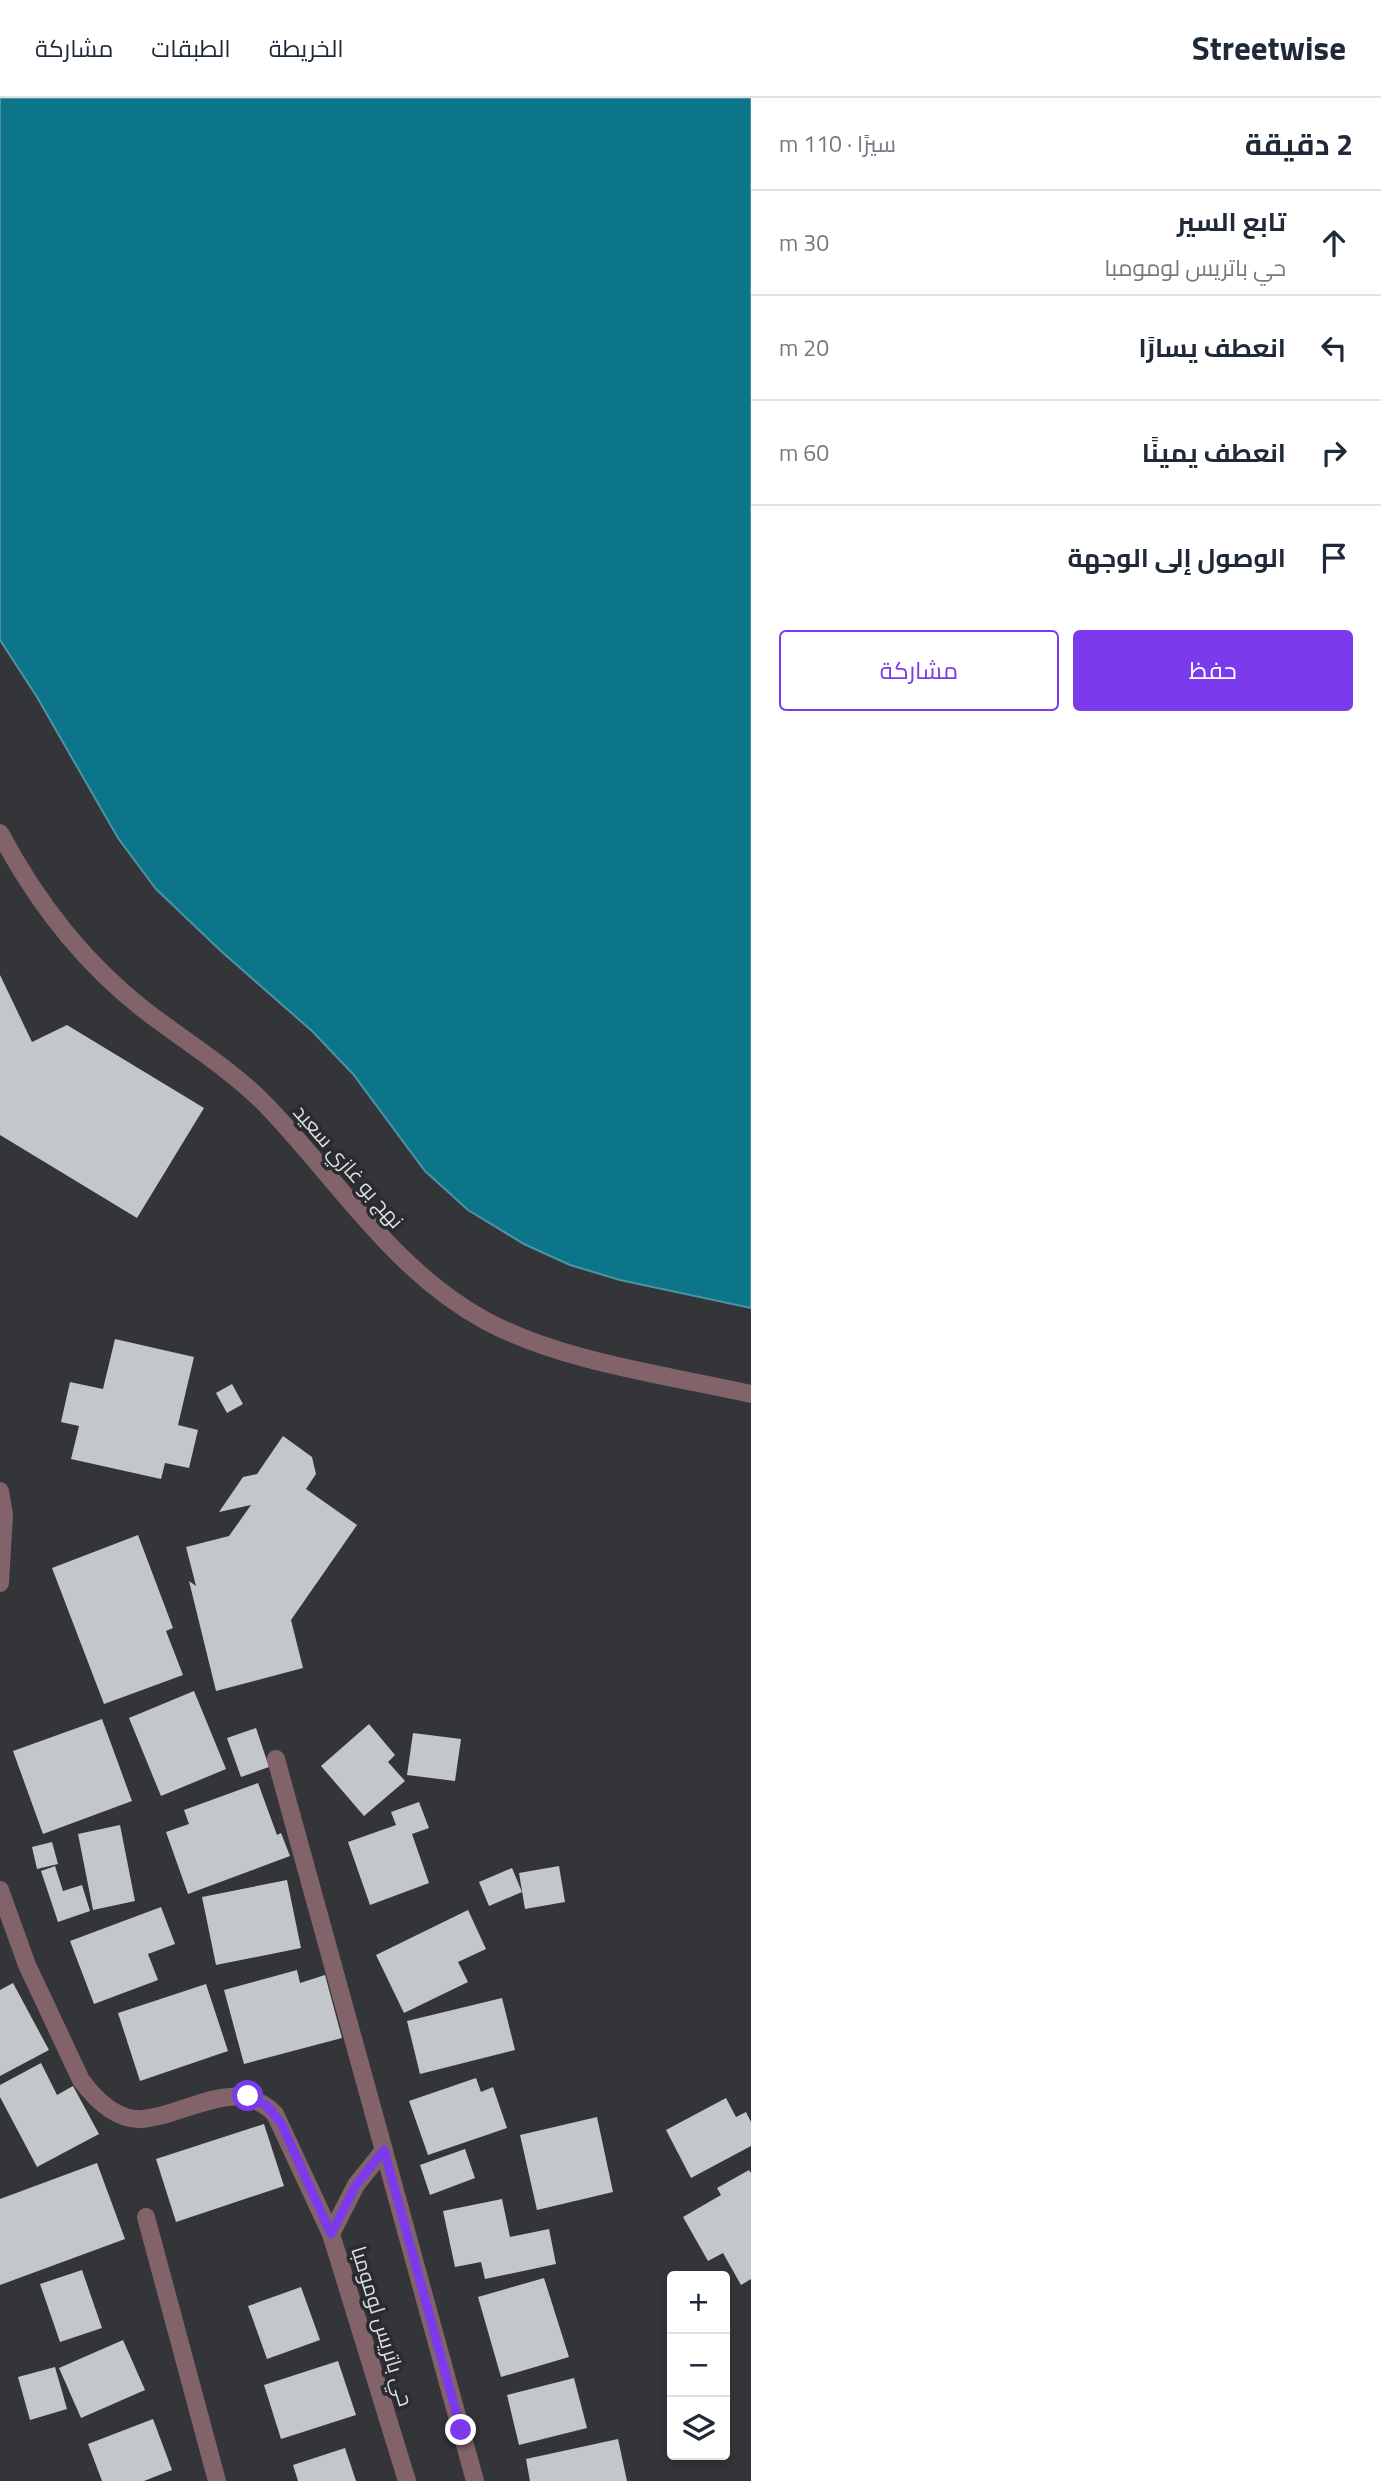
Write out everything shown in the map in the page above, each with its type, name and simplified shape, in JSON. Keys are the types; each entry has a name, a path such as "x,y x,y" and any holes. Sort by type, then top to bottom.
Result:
{"street":[{"name":"نهج بو غازي سعيد","path":"0,833 39,901 91,962 141,1007 217,1063 262,1101 303,1145 374,1231 435,1288 486,1321 530,1342 573,1355 751,1394"},
{"path":"0,1491 4,1515 0,1583"},
{"path":"276,1759 475,2481"},
{"name":"حي باتريس لومومبا","path":"0,1890 27,1965 81,2080 92,2095 123,2115 141,2119 237,2095 258,2100 267,2106 281,2123 331,2234 407,2481"},
{"path":"331,2234 356,2185 384,2150"},
{"path":"146,2217 217,2481"}],"water":[{"path":"0,98 751,98 751,1308 620,1280 570,1265 524,1244 468,1210 425,1171 353,1074 312,1031 222,952 156,889 118,838 37,697 0,640"}],"building":[{"path":"0,975 32,1042 67,1025 204,1108 137,1218 0,1135"},
{"path":"115,1339 194,1357 178,1425 198,1430 189,1468 165,1463 161,1479 71,1459 79,1426 61,1422 70,1382 103,1389"},
{"path":"232,1384 243,1404 227,1413 216,1393"},
{"path":"283,1436 312,1457 316,1474 306,1489 357,1525 291,1620 303,1668 216,1691 189,1581 196,1586 186,1547 229,1536 251,1505 219,1512 243,1477 257,1474"},
{"path":"138,1535 173,1628 166,1631 183,1675 104,1704 52,1568"},
{"path":"194,1691 226,1769 161,1796 129,1718"},
{"path":"102,1719 132,1801 43,1834 13,1751"},
{"path":"369,1724 395,1755 388,1762 405,1781 364,1816 321,1766"},
{"path":"256,1728 269,1767 241,1777 227,1738"},
{"path":"413,1733 461,1739 455,1781 407,1775"},
{"path":"258,1783 277,1835 281,1833 290,1856 188,1894 166,1832 189,1824 184,1810"},
{"path":"419,1802 429,1828 412,1834 429,1883 370,1905 348,1842 396,1825 391,1812"},
{"path":"120,1825 135,1901 93,1910 78,1834"},
{"path":"52,1842 58,1864 37,1869 32,1847"},
{"path":"55,1866 63,1891 82,1885 90,1911 58,1922 41,1871"},
{"path":"559,1866 565,1902 525,1909 519,1873"},
{"path":"512,1868 522,1892 489,1906 479,1882"},
{"path":"287,1880 301,1948 216,1965 202,1897"},
{"path":"161,1907 175,1944 148,1954 158,1980 94,2004 70,1941"},
{"path":"468,1910 486,1949 458,1962 468,1982 404,2013 376,1955"},
{"path":"297,1970 300,1983 325,1975 342,2038 244,2064 224,1990"},
{"path":"13,1983 49,2050 0,2076 0,1990"},
{"path":"206,1984 228,2051 140,2081 118,2013"},
{"path":"502,1998 515,2050 420,2074 407,2021"},
{"path":"41,2063 57,2095 73,2086 99,2134 37,2167 0,2097 0,2085"},
{"path":"476,2078 481,2092 493,2087 507,2128 428,2155 409,2101"},
{"path":"726,2098 736,2117 746,2112 751,2122 751,2146 691,2178 666,2130"},
{"path":"597,2117 613,2192 537,2210 520,2135"},
{"path":"264,2124 284,2186 176,2222 156,2159"},
{"path":"465,2149 475,2178 430,2195 420,2165"},
{"path":"97,2163 125,2239 0,2285 0,2199"},
{"path":"749,2170 751,2279 741,2285 723,2253 708,2261 683,2217 721,2195 717,2188"},
{"path":"502,2199 510,2237 549,2229 556,2264 485,2279 481,2262 455,2267 443,2211"},
{"path":"82,2270 102,2328 60,2342 40,2284"},
{"path":"544,2278 569,2357 501,2377 478,2297"},
{"path":"301,2287 320,2340 267,2359 248,2306"},
{"path":"123,2340 145,2390 81,2418 59,2368"},
{"path":"338,2361 356,2415 281,2439 264,2385"},
{"path":"55,2367 67,2409 30,2420 18,2377"},
{"path":"574,2378 587,2428 519,2445 507,2395"},
{"path":"153,2419 172,2470 144,2481 102,2481 88,2444"},
{"path":"618,2439 627,2481 530,2481 526,2459"},
{"path":"345,2448 356,2481 298,2481 293,2465"}],"route":[{"path":"248,2096 267,2106 281,2123 331,2234 356,2185 384,2150 461,2430"}]}
